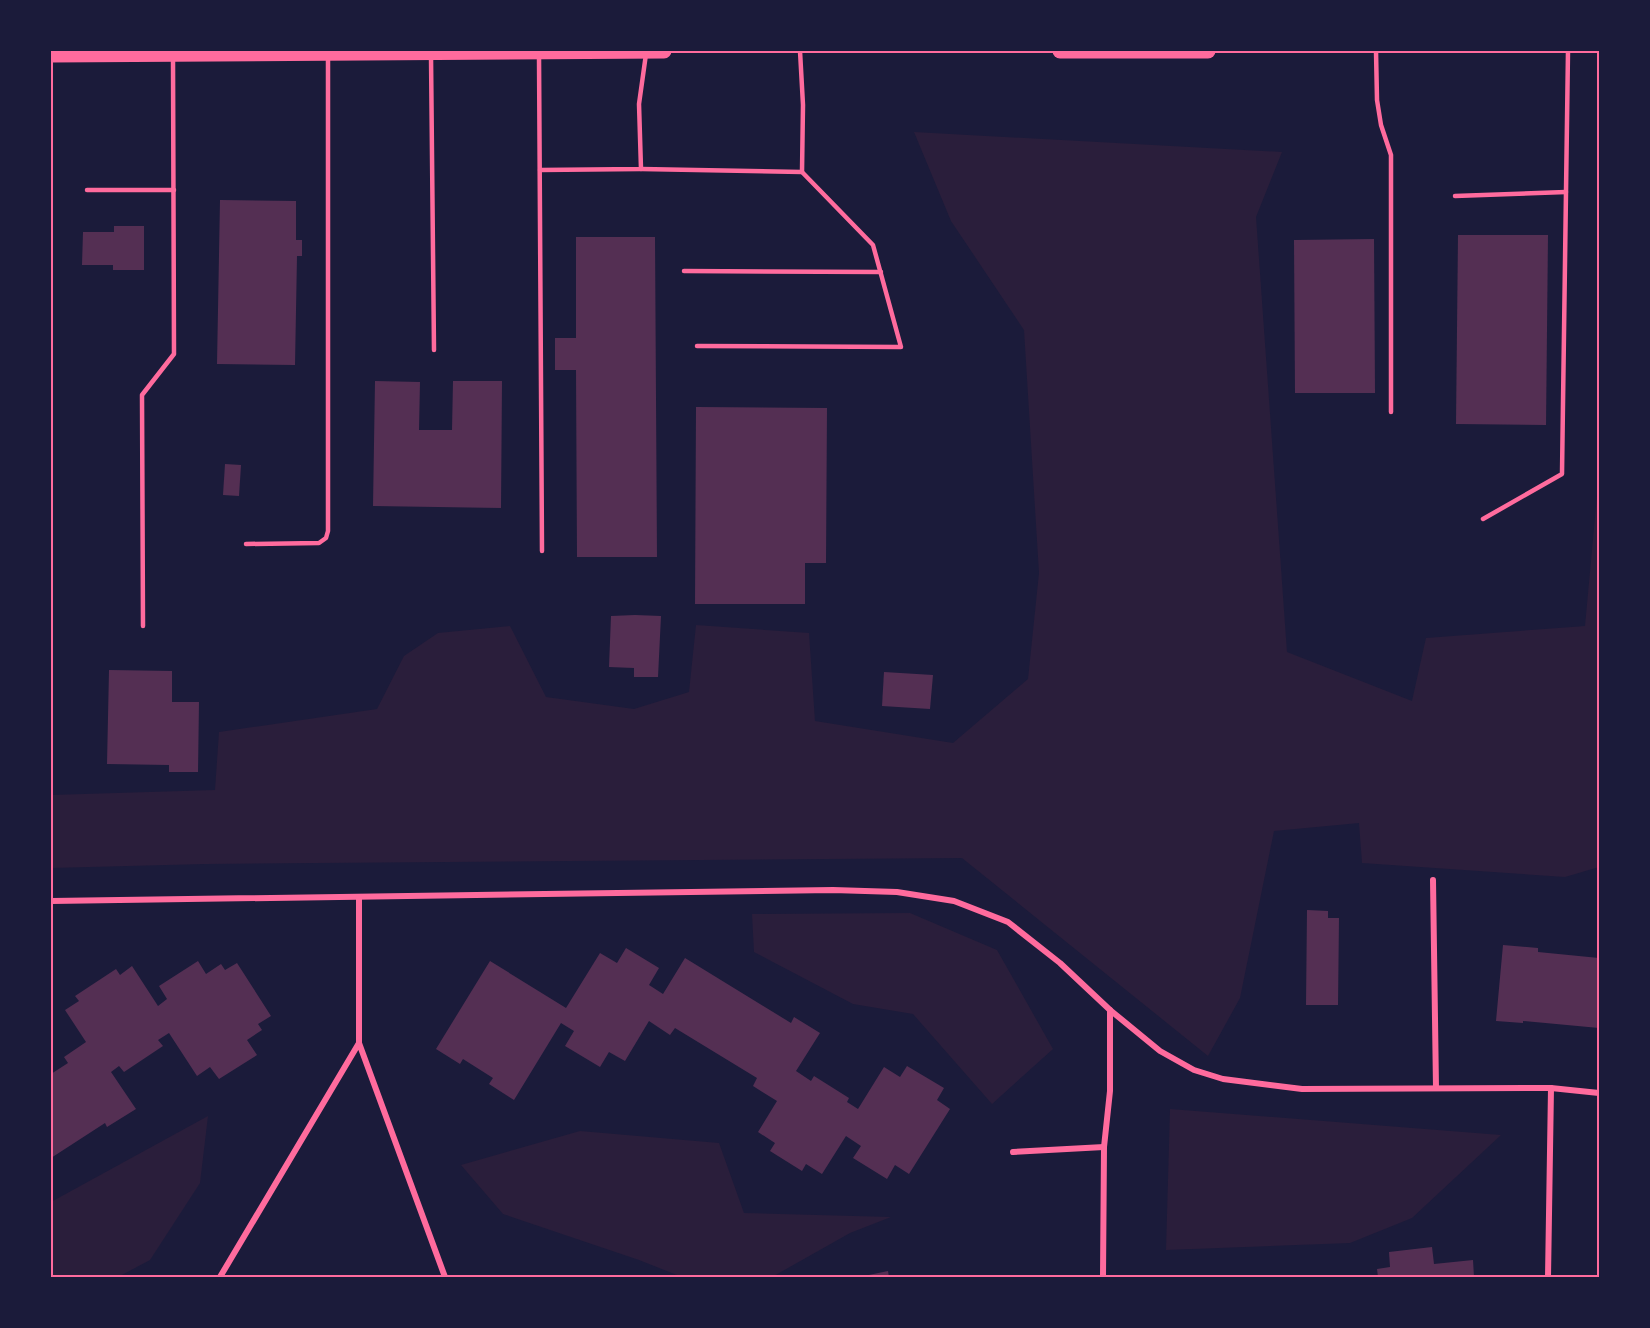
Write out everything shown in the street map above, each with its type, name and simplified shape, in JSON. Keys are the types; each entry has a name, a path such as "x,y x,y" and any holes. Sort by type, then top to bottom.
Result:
{"main road":[{"path":"51,55 664,51"},
{"path":"1060,51 1208,51"}],"street":[{"path":"1433,880 1436,1088"},
{"path":"51,902 833,890 897,892 954,901 1008,922 1060,963 1110,1010 1161,1051 1194,1070 1223,1079 1302,1089 1551,1088 1599,1094"},
{"path":"359,898 359,1043 445,1277"},
{"path":"1103,1277 1104,1147 1110,1092 1110,1010"},
{"path":"220,1277 359,1043"},
{"path":"1548,1277 1551,1088"},
{"path":"1013,1152 1104,1147"}],"lane":[{"path":"641,169 639,104 646,51"},
{"path":"800,51 803,105 802,172"},
{"path":"1376,51 1377,100 1381,125 1391,155 1391,412"},
{"path":"1482,519 1562,474 1568,51"},
{"path":"539,52 542,551"},
{"path":"246,544 320,543 326,538 328,531 328,54"},
{"path":"431,54 434,350"},
{"path":"143,626 142,395 174,354 173,55"},
{"path":"540,170 802,172 873,245 901,347 697,346"},
{"path":"87,190 174,190"},
{"path":"1455,196 1566,192"},
{"path":"684,271 880,272"}],"shaded area":[{"path":"914,132 1282,152 1256,217 1287,652 1412,701 1426,638 1585,626 1599,474 1599,867 1565,877 1362,863 1359,823 1274,831 1240,998 1208,1056 962,858 205,864 51,868 51,795 215,790 219,732 377,709 404,656 438,633 510,626 546,697 634,709 689,692 696,625 809,633 815,721 953,743 1028,679 1039,573 1024,330 951,221"},
{"path":"910,913 997,950 1053,1049 992,1104 913,1014 853,1004 754,952 752,914"},
{"path":"1170,1109 1501,1135 1412,1218 1350,1243 1166,1250"},
{"path":"208,1116 200,1183 150,1260 118,1277 51,1277 51,1202"},
{"path":"580,1131 719,1143 744,1213 891,1217 850,1233 772,1277 682,1277 503,1214 461,1165"}],"building":[{"path":"220,200 296,201 296,240 302,240 302,256 297,256 295,365 217,364"},
{"path":"114,226 144,226 144,270 113,270 113,265 82,265 83,232 114,232"},
{"path":"1458,235 1548,235 1546,425 1456,424"},
{"path":"576,237 655,237 657,557 577,557 576,370 555,370 555,338 576,338"},
{"path":"1374,239 1375,393 1295,393 1294,240"},
{"path":"375,381 420,382 419,430 452,430 453,381 502,381 501,508 373,506"},
{"path":"696,407 827,408 826,563 805,563 805,604 695,604"},
{"path":"225,464 241,465 239,496 223,495"},
{"path":"611,616 661,616 658,677 634,677 634,668 609,667"},
{"path":"109,670 172,671 172,702 199,702 198,772 169,772 169,765 107,764"},
{"path":"884,672 933,675 930,709 882,706"},
{"path":"1307,910 1328,911 1328,918 1339,918 1338,1005 1306,1005"},
{"path":"1503,945 1538,948 1538,952 1599,958 1599,1028 1523,1021 1523,1023 1496,1021"},
{"path":"626,948 659,968 649,985 663,994 685,958 791,1023 794,1017 820,1033 796,1071 811,1081 814,1076 849,1098 847,1102 858,1109 884,1067 900,1077 907,1066 944,1088 937,1100 950,1109 909,1174 895,1165 887,1179 853,1158 861,1146 846,1136 822,1174 806,1164 802,1171 770,1151 775,1143 758,1132 777,1101 753,1086 757,1078 675,1028 670,1035 649,1021 625,1061 609,1052 600,1067 565,1046 574,1031 561,1023 514,1100 489,1084 493,1078 463,1059 460,1064 436,1049 490,961 566,1008 600,953 617,963"},
{"path":"198,961 206,974 221,964 225,970 237,963 271,1016 258,1024 262,1030 247,1040 257,1055 219,1079 210,1067 197,1076 169,1033 158,1040 163,1046 124,1072 119,1066 111,1072 136,1109 107,1127 105,1123 51,1158 51,1074 68,1063 64,1057 86,1042 65,1010 79,1001 75,996 116,969 120,975 132,966 158,1006 167,999 159,986"},
{"path":"1432,1247 1434,1264 1473,1260 1474,1277 1378,1277 1377,1269 1390,1267 1389,1252"},
{"path":"888,1271 889,1277 864,1277 864,1276"}]}
